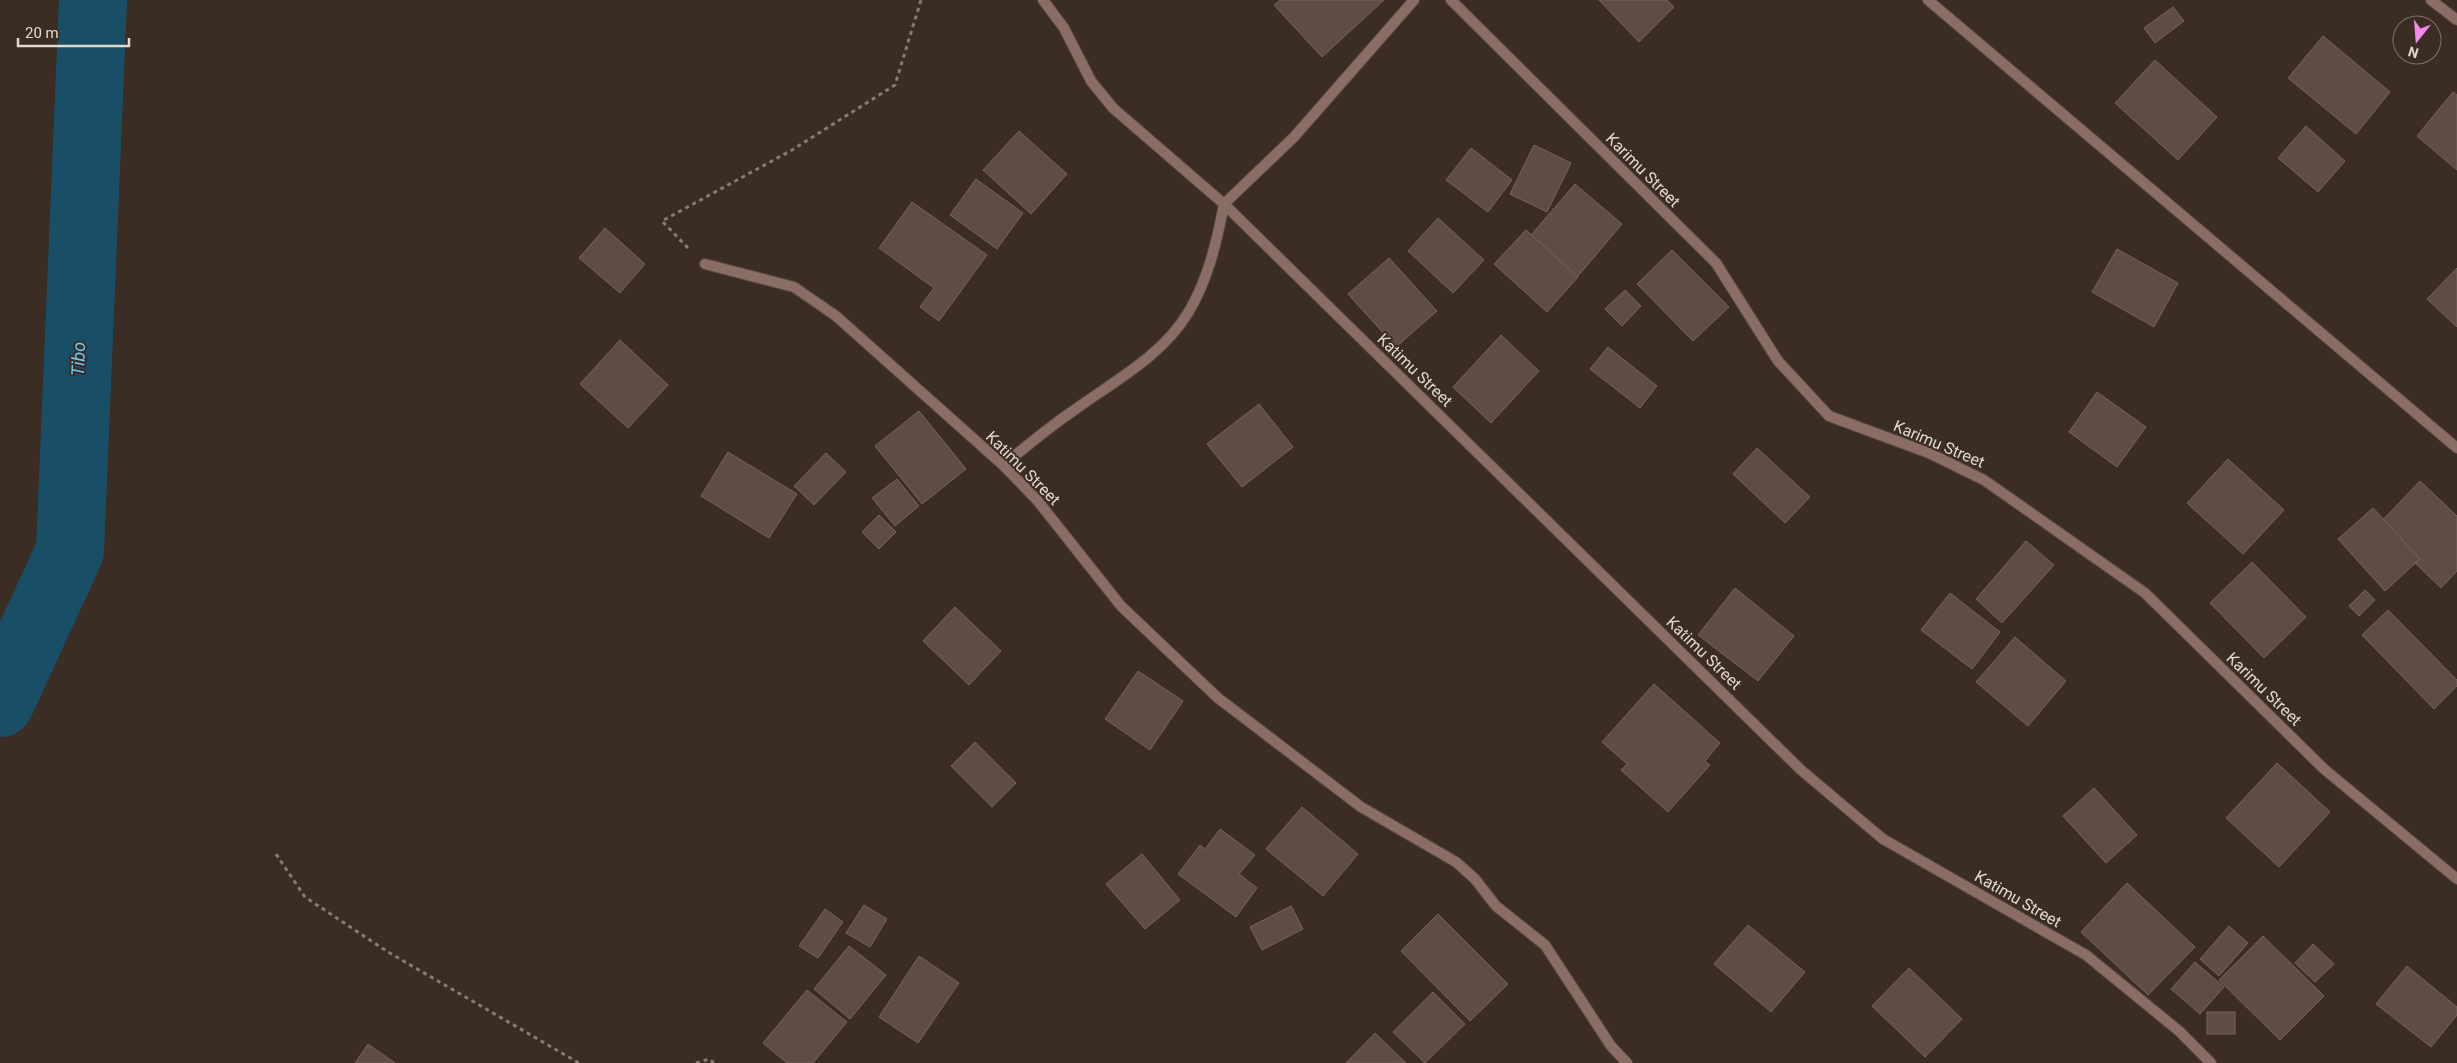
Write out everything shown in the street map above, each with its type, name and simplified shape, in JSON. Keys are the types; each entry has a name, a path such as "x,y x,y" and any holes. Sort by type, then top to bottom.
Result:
{"street":[{"name":"Katimu Street","path":"1043,0 1064,28 1091,81 1113,108 1224,204 1801,770 1883,839 2086,955 2179,1031 2211,1063"},
{"path":"1004,465 1071,411 1138,366 1168,340 1189,312 1207,272 1224,204 1294,137 1414,0"},
{"name":"Karimu Street","path":"1451,0 1716,263 1778,361 1829,416 1929,453 1984,480 2145,594 2324,769 2457,879"},
{"path":"1928,0 2457,448"},
{"path":"2432,0 2457,20"},
{"name":"Katimu Street","path":"705,264 794,287 836,316 1004,465 1037,500 1121,606 1218,698 1361,807 1456,862 1475,879 1496,906 1545,945 1611,1046 1627,1063"}],"path":[{"path":"705,264 662,222 792,150 895,85 921,0"},
{"path":"276,854 306,897 388,952 579,1063"},
{"path":"696,1063 708,1059 714,1063"}],"building":[{"path":"1280,0 1384,0 1322,57 1274,5"},
{"path":"1599,0 1667,0 1674,7 1639,42"},
{"path":"2173,7 2184,21 2155,43 2144,28"},
{"path":"2323,36 2390,92 2356,134 2288,78"},
{"path":"2155,60 2217,117 2178,160 2115,103"},
{"path":"2453,92 2457,95 2457,170 2417,136"},
{"path":"2306,126 2345,161 2318,192 2278,158"},
{"path":"1019,131 1067,174 1031,214 983,170"},
{"path":"1534,145 1571,163 1547,212 1510,194"},
{"path":"1471,148 1512,180 1488,212 1446,180"},
{"path":"976,179 1023,213 997,249 950,215"},
{"path":"1575,184 1622,224 1573,282 1525,242"},
{"path":"912,202 987,255 939,321 920,307 934,288 879,248"},
{"path":"1438,218 1484,260 1453,293 1408,251"},
{"path":"605,228 645,264 620,293 579,258"},
{"path":"1526,230 1578,277 1547,312 1494,264"},
{"path":"2117,249 2178,283 2154,327 2092,292"},
{"path":"1672,250 1729,307 1693,341 1637,284"},
{"path":"1389,258 1437,311 1396,347 1348,294"},
{"path":"2457,268 2457,327 2427,299"},
{"path":"1625,290 1641,306 1622,326 1605,309"},
{"path":"1501,335 1539,371 1491,423 1453,387"},
{"path":"620,340 668,385 628,428 580,384"},
{"path":"1608,347 1657,386 1640,408 1590,369"},
{"path":"2097,392 2146,427 2117,467 2069,432"},
{"path":"1259,404 1293,447 1242,487 1207,444"},
{"path":"919,411 966,469 922,504 875,446"},
{"path":"1757,448 1810,497 1785,523 1733,474"},
{"path":"728,452 797,494 769,538 701,496"},
{"path":"826,453 846,472 814,505 794,486"},
{"path":"2228,459 2284,510 2243,554 2187,503"},
{"path":"897,479 919,506 895,526 872,498"},
{"path":"2420,481 2457,516 2457,571 2441,588 2377,526"},
{"path":"2373,508 2420,559 2385,591 2338,539"},
{"path":"879,515 896,532 879,549 862,532"},
{"path":"2026,541 2054,565 2002,623 1976,599"},
{"path":"2252,562 2306,617 2264,658 2210,603"},
{"path":"1735,588 1794,636 1758,681 1698,635"},
{"path":"2365,590 2375,600 2359,616 2349,606"},
{"path":"1950,593 2000,632 1972,669 1921,630"},
{"path":"955,607 1001,651 969,685 923,641"},
{"path":"2388,610 2457,680 2457,686 2434,709 2362,635"},
{"path":"2015,637 2066,681 2028,726 1976,682"},
{"path":"1138,671 1183,701 1150,750 1105,719"},
{"path":"1654,684 1720,743 1705,761 1710,765 1668,812 1621,770 1627,764 1602,742"},
{"path":"975,742 1016,783 992,807 951,766"},
{"path":"2277,763 2330,812 2279,867 2226,818"},
{"path":"2094,788 2137,835 2106,863 2063,816"},
{"path":"1302,807 1358,854 1323,896 1266,849"},
{"path":"1220,829 1255,855 1239,874 1257,888 1236,917 1178,874 1200,845 1205,849"},
{"path":"1142,854 1180,900 1145,929 1106,884"},
{"path":"2127,883 2195,947 2148,995 2081,932"},
{"path":"864,905 887,919 870,947 846,933"},
{"path":"1291,906 1303,929 1262,950 1250,927"},
{"path":"825,909 843,922 818,958 799,946"},
{"path":"1438,914 1508,984 1470,1021 1401,951"},
{"path":"1748,925 1805,972 1771,1012 1714,964"},
{"path":"2229,926 2248,943 2219,976 2200,959"},
{"path":"2263,936 2324,996 2280,1040 2219,980"},
{"path":"2313,944 2334,964 2315,982 2295,963"},
{"path":"849,946 886,975 850,1019 814,989"},
{"path":"919,956 959,983 918,1043 879,1017"},
{"path":"2195,962 2224,987 2200,1014 2171,989"},
{"path":"2407,966 2457,1007 2457,1015 2431,1047 2376,1004"},
{"path":"1909,968 1962,1019 1925,1057 1872,1006"},
{"path":"807,990 847,1022 813,1063 787,1063 763,1043"},
{"path":"1433,992 1465,1024 1425,1063 1393,1032"},
{"path":"2207,1012 2235,1012 2235,1034 2207,1034"},
{"path":"1375,1033 1406,1063 1346,1063"},
{"path":"368,1044 395,1063 355,1063"}],"waterway":[{"name":"Tibo","path":"0,703 70,551 93,0"}]}
